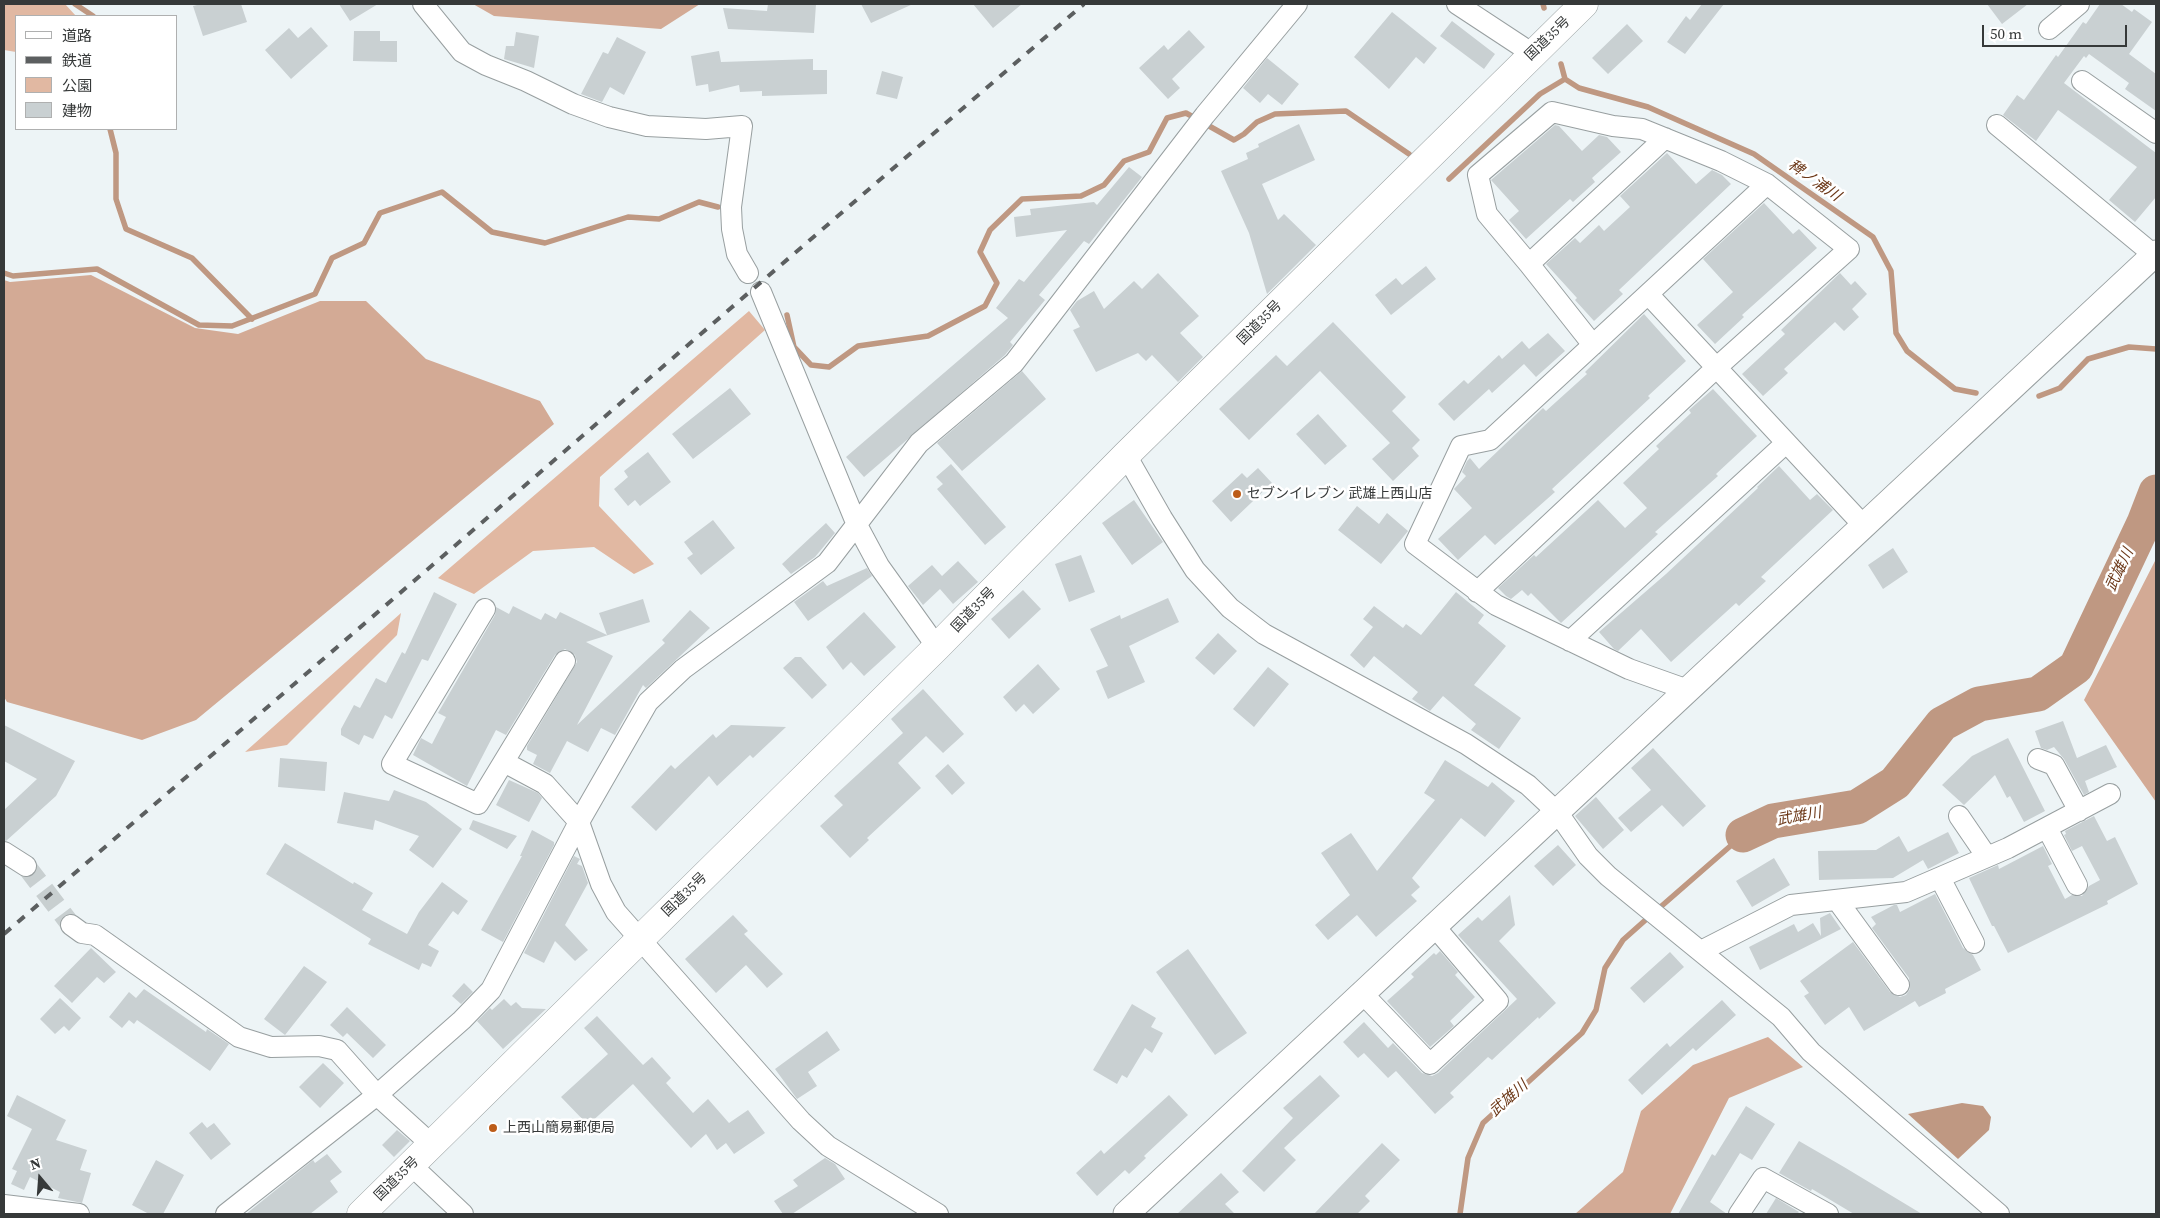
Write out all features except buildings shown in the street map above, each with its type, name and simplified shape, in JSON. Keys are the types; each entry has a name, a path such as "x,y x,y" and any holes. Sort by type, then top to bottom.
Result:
{"highway":[{"name":"国道35号","path":"361,1214 937,647 1126,455 1584,4"}],"street":[{"path":"423,4 462,52 486,65 526,81 573,104 609,117 647,126 706,128 742,126 731,206 732,229 737,254 748,273"},
{"path":"226,1214 377,1095 462,1020 491,990 579,822 648,702 683,669 827,563 919,443 1014,363 1200,123 1297,4"},
{"path":"1457,4 1533,54"},
{"path":"2049,29 2079,4"},
{"path":"2082,81 2156,133"},
{"path":"1476,592 1716,368 1849,249 1767,184 1721,161 1642,129 1613,126 1552,112 1478,175 1487,214 1593,344"},
{"path":"1126,1214 2155,254 1997,125"},
{"path":"1529,264 1665,138"},
{"path":"1688,690 1629,669 1496,605 1476,592 1415,544 1461,446 1490,440 1767,184"},
{"path":"761,292 857,525 879,566 937,647"},
{"path":"1648,294 1864,526"},
{"path":"1570,641 1786,443"},
{"path":"1126,455 1162,518 1195,570 1230,608 1264,634 1466,744 1528,785 1558,813 1588,856 1634,897 1781,1017 1811,1052 1999,1214"},
{"path":"485,609 392,764 478,804 565,661"},
{"path":"2038,759 2054,765 2079,811"},
{"path":"504,762 546,784 579,822 602,884 616,912 801,1121 828,1146 938,1214"},
{"path":"1701,951 1792,905 1906,892 1987,857 2047,828 2110,794"},
{"path":"1959,816 1987,857"},
{"path":"2047,828 2077,885"},
{"path":"4,852 26,866"},
{"path":"1940,878 1974,943"},
{"path":"1837,900 1899,985"},
{"path":"71,926 82,933 95,935 239,1037 271,1047 319,1046 336,1050 377,1095 431,1144"},
{"path":"1363,994 1430,1064 1498,1001 1435,927"},
{"path":"411,1165 463,1214"},
{"path":"1739,1214 1763,1178 1828,1214"},
{"path":"4,1205 79,1214"}],"green space":[{"path":"4,4 65,4 75,15 15,15 15,52 4,50"},
{"path":"749,311 765,330 600,477 599,506 654,564 634,574 594,547 533,551 474,594 438,578"},
{"path":"401,613 397,635 287,745 245,752"}],"shaded area":[{"path":"473,4 700,4 661,29 494,16"},
{"path":"91,275 195,328 238,334 320,301 366,301 426,359 540,401 554,424 196,720 142,740 7,702 4,697 4,280 10,282"},
{"path":"2156,559 2156,802 2084,700"},
{"path":"1768,1037 1803,1067 1729,1098 1670,1214 1575,1214 1623,1172 1641,1111 1693,1065"},
{"path":"1962,1103 1983,1106 1991,1117 1989,1130 1958,1159 1908,1114"}],"waterway":[{"path":"75,4 92,15"},
{"name":"稗ノ浦川","path":"1543,4 1544,8"},
{"name":"稗ノ浦川","path":"1561,64 1565,79 1579,88 1648,107 1754,154 1873,237 1891,271 1896,333 1907,351 1955,389 1976,393"},
{"path":"1449,179 1540,94 1565,79"},
{"path":"787,315 794,347 811,365 829,367 858,346 928,336 985,306 997,283 980,252 990,230 1022,199 1081,196 1104,185 1124,161 1149,152 1167,118 1186,113 1234,140 1257,122 1275,114 1346,111 1409,154"},
{"path":"110,130 116,153 116,199 126,229 192,258 252,319"},
{"path":"4,273 13,276 97,269 199,325 232,326 315,294 332,258 364,243 380,213 442,192 492,232 545,243 628,217 659,219 699,202 718,207"},
{"name":"稗ノ浦川","path":"2039,396 2060,388 2088,359 2129,347 2156,349"},
{"name":"武雄川","path":"1743,835 1773,821 1857,807 1895,783 1942,724 1979,704 2038,694 2076,667 2144,523 2156,492"},
{"name":"武雄川","path":"1657,910 1743,835"},
{"name":"武雄川","path":"1460,1214 1468,1158 1483,1123 1582,1033 1596,1010 1605,968 1623,940 1650,916"}],"tunnel":[{"path":"26,866 71,925"}],"railway":[{"path":"4,934 1084,4"}],"place":[{"name":"セブンイレブン 武雄上西山店","path":"1237,494"},
{"name":"上西山簡易郵便局","path":"493,1128"}]}
